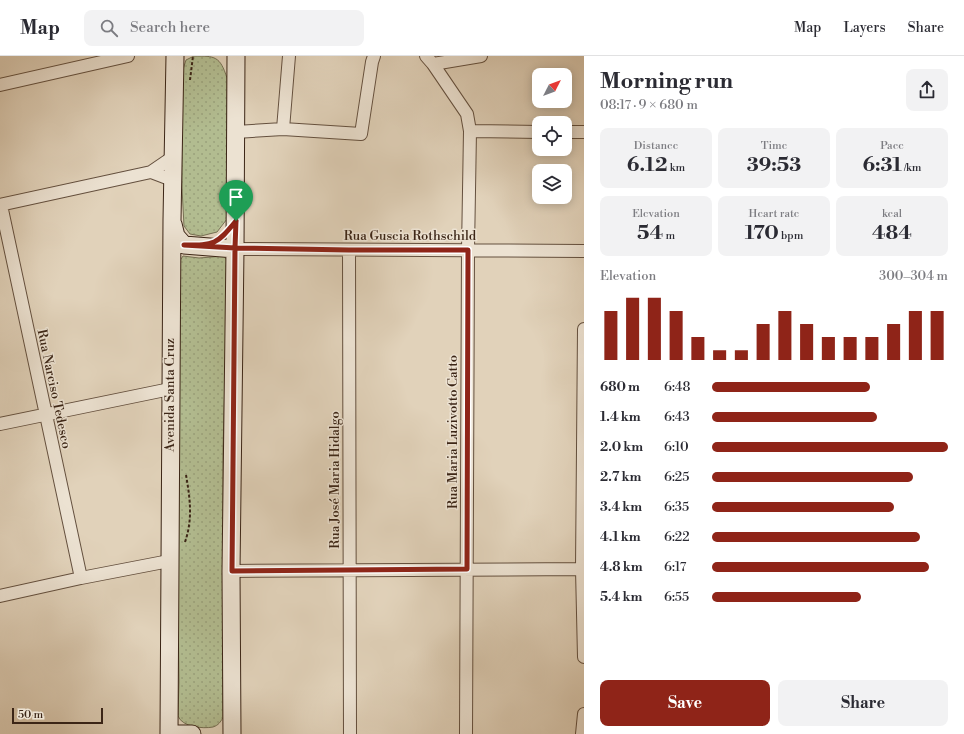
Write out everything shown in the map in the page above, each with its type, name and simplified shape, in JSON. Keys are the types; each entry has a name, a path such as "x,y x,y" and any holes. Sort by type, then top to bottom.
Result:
{"main road":[{"name":"Avenida Santa Cruz","path":"169,734 172,180 177,60"},
{"path":"232,734 232,571 236,221 236,132 233,60"},
{"path":"172,220 176,236 184,245 235,248"},
{"path":"184,245 214,243 223,236 236,221"},
{"path":"177,734 192,734"}],"street":[{"path":"0,85 128,56"},
{"path":"283,129 289,56"},
{"path":"236,132 283,129 361,134 374,56"},
{"path":"430,60 481,56"},
{"name":"Rua Maria Luzivotto Catto","path":"430,60 467,114 470,131 468,250 466,734"},
{"path":"470,131 532,132"},
{"path":"572,132 584,132"},
{"path":"1,205 151,172 173,157"},
{"path":"151,172 172,180"},
{"name":"Rua Narciso Tedesco","path":"1,205 81,578"},
{"name":"Rua Guscia Rothschild","path":"235,248 584,251"},
{"name":"Rua José Maria Hidalgo","path":"349,250 350,734"},
{"path":"584,329 584,657"},
{"path":"0,424 170,389"},
{"path":"0,596 169,561"},
{"path":"232,571 583,569"},
{"path":"582,734 584,714"}],"green space":[{"path":"194,56 212,57 219,61 227,78 227,219 217,232 201,236 190,234 184,226 182,188 181,76 186,60"},
{"path":"183,256 199,258 224,256 227,260 228,267 223,449 223,718 217,725 209,728 188,725 180,720 178,716 177,507 179,262"}],"route":[{"path":"236,221 223,236 214,243 184,245 235,248 232,571 467,569 468,250 235,248 236,221"}]}
